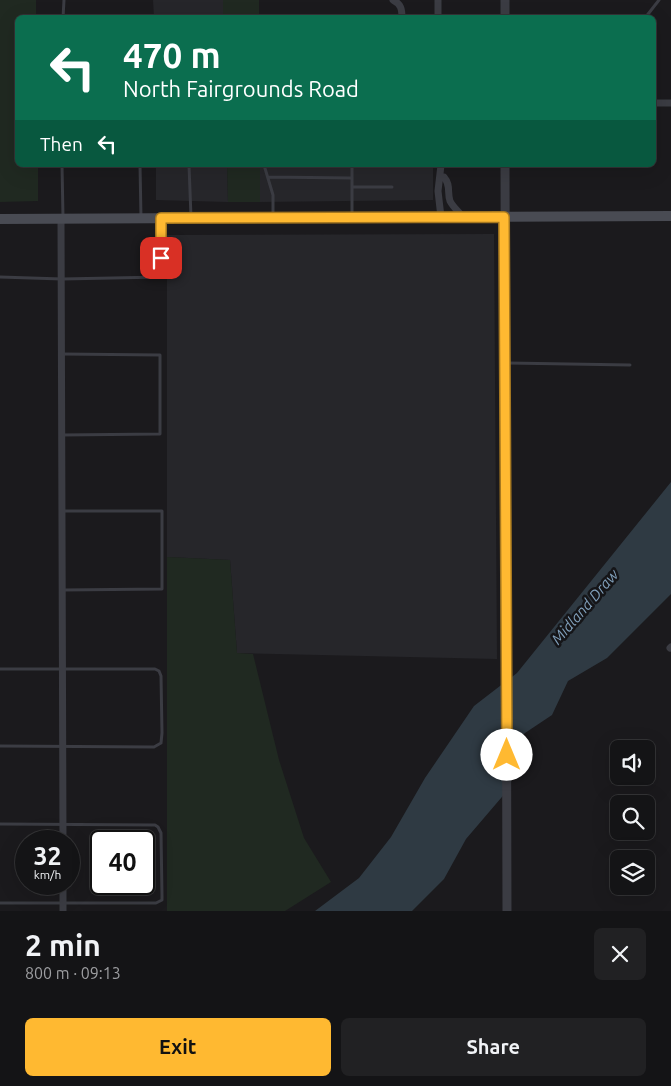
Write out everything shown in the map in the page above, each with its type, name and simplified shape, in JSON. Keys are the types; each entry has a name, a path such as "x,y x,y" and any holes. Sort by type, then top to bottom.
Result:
{"main road":[{"path":"0,219 671,216"}],"street":[{"path":"393,0 400,4 402,15"},
{"path":"438,0 438,15"},
{"path":"505,0 505,15"},
{"path":"656,103 671,103"},
{"path":"441,217 438,191 442,167"},
{"path":"505,167 507,911"},
{"path":"440,177 447,179 449,199 463,217"},
{"path":"62,218 63,830"}],"lane":[{"path":"63,15 64,0"},
{"path":"648,15 660,0"},
{"path":"62,167 62,218"},
{"path":"140,167 141,218"},
{"path":"189,167 191,218"},
{"path":"265,167 274,194 273,218"},
{"path":"352,167 352,218"},
{"path":"268,177 352,178"},
{"path":"352,187 392,187"},
{"path":"0,277 162,277 161,218"},
{"path":"62,354 160,355 160,434 62,435"},
{"path":"505,363 630,365"},
{"path":"62,511 162,511 162,589 62,590"},
{"path":"0,669 149,668 159,671 161,676 162,733 161,743 154,747 0,746"},
{"path":"0,824 150,824 158,826 162,833 162,900 156,903 63,907 0,903"}],"shaded area":[{"path":"0,0 36,0 36,15 15,15 15,167 38,167 38,201 0,202"},
{"path":"153,0 223,0 223,15 154,15"},
{"path":"223,0 259,0 259,15 223,15"},
{"path":"156,167 227,167 228,202 156,200"},
{"path":"227,167 260,167 260,202 228,202"},
{"path":"260,167 433,167 433,200 260,202"},
{"path":"494,234 497,659 237,653 230,560 167,557 167,235"},
{"path":"167,557 230,560 237,653 253,654 279,760 304,838 331,882 285,911 167,911"}],"water":[{"name":"Midland Draw","path":"671,482 671,594 607,658 568,681 552,715 525,733 514,744 507,791 466,839 444,879 412,911 315,911 359,878 391,837 425,778 474,706 517,673"}],"route":[{"path":"161,258 161,218 504,217 507,755"}]}
